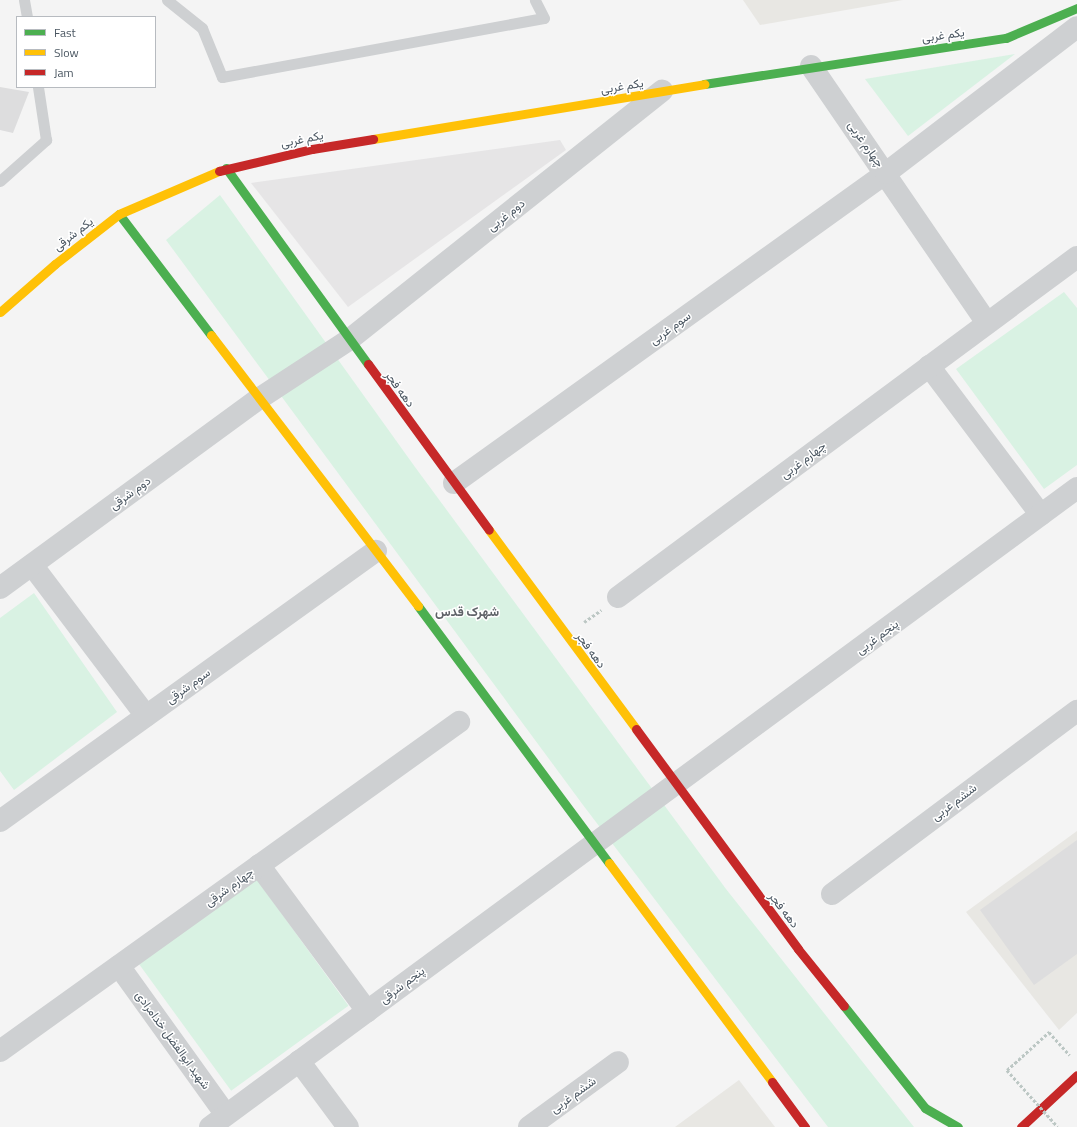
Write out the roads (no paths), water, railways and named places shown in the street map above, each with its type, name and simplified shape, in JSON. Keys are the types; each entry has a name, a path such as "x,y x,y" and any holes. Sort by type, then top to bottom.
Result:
{"main road":[{"name":"یکم غربی","path":"172,192 226,168 312,149 811,66 1006,38 1077,8"},
{"name":"دهه فجر","path":"226,168 454,483 798,949 925,1108 958,1127"},
{"name":"یکم شرقی","path":"0,312 55,264 119,214 172,192"},
{"path":"119,214 376,550 805,1127"},
{"path":"1021,1127 1077,1075"}],"street":[{"name":"سوم غربی","path":"454,483 886,173 1077,27"},
{"name":"چهارم غربی","path":"811,66 886,173 987,323"},
{"name":"دوم غربی","path":"260,398 350,339 662,91"},
{"name":"چهارم غربی","path":"618,597 987,323 1074,267"},
{"path":"929,366 1041,515"},
{"name":"دوم شرقی","path":"0,588 260,398"},
{"name":"پنجم غربی","path":"594,843 677,786 1077,488"},
{"name":"سوم شرقی","path":"2,817 146,716 376,550"},
{"path":"32,565 146,716"},
{"name":"ششم غربی","path":"832,894 1077,711"},
{"name":"چهارم شرقی","path":"0,1051 459,722"},
{"name":"پنجم شرقی","path":"218,1121 594,843"},
{"path":"259,865 367,1011"},
{"name":"شهید ابوالفضل خدامرادی","path":"119,966 218,1121"},
{"path":"299,1061 348,1127"},
{"name":"ششم غربی","path":"529,1127 618,1062"}],"lane":[{"path":"24,0 27,16"},
{"path":"167,0 202,28 222,77 544,18 535,0"},
{"path":"0,182 46,140 38,88"}],"district":[{"name":"شهرک قدس","path":"467,611"}]}
